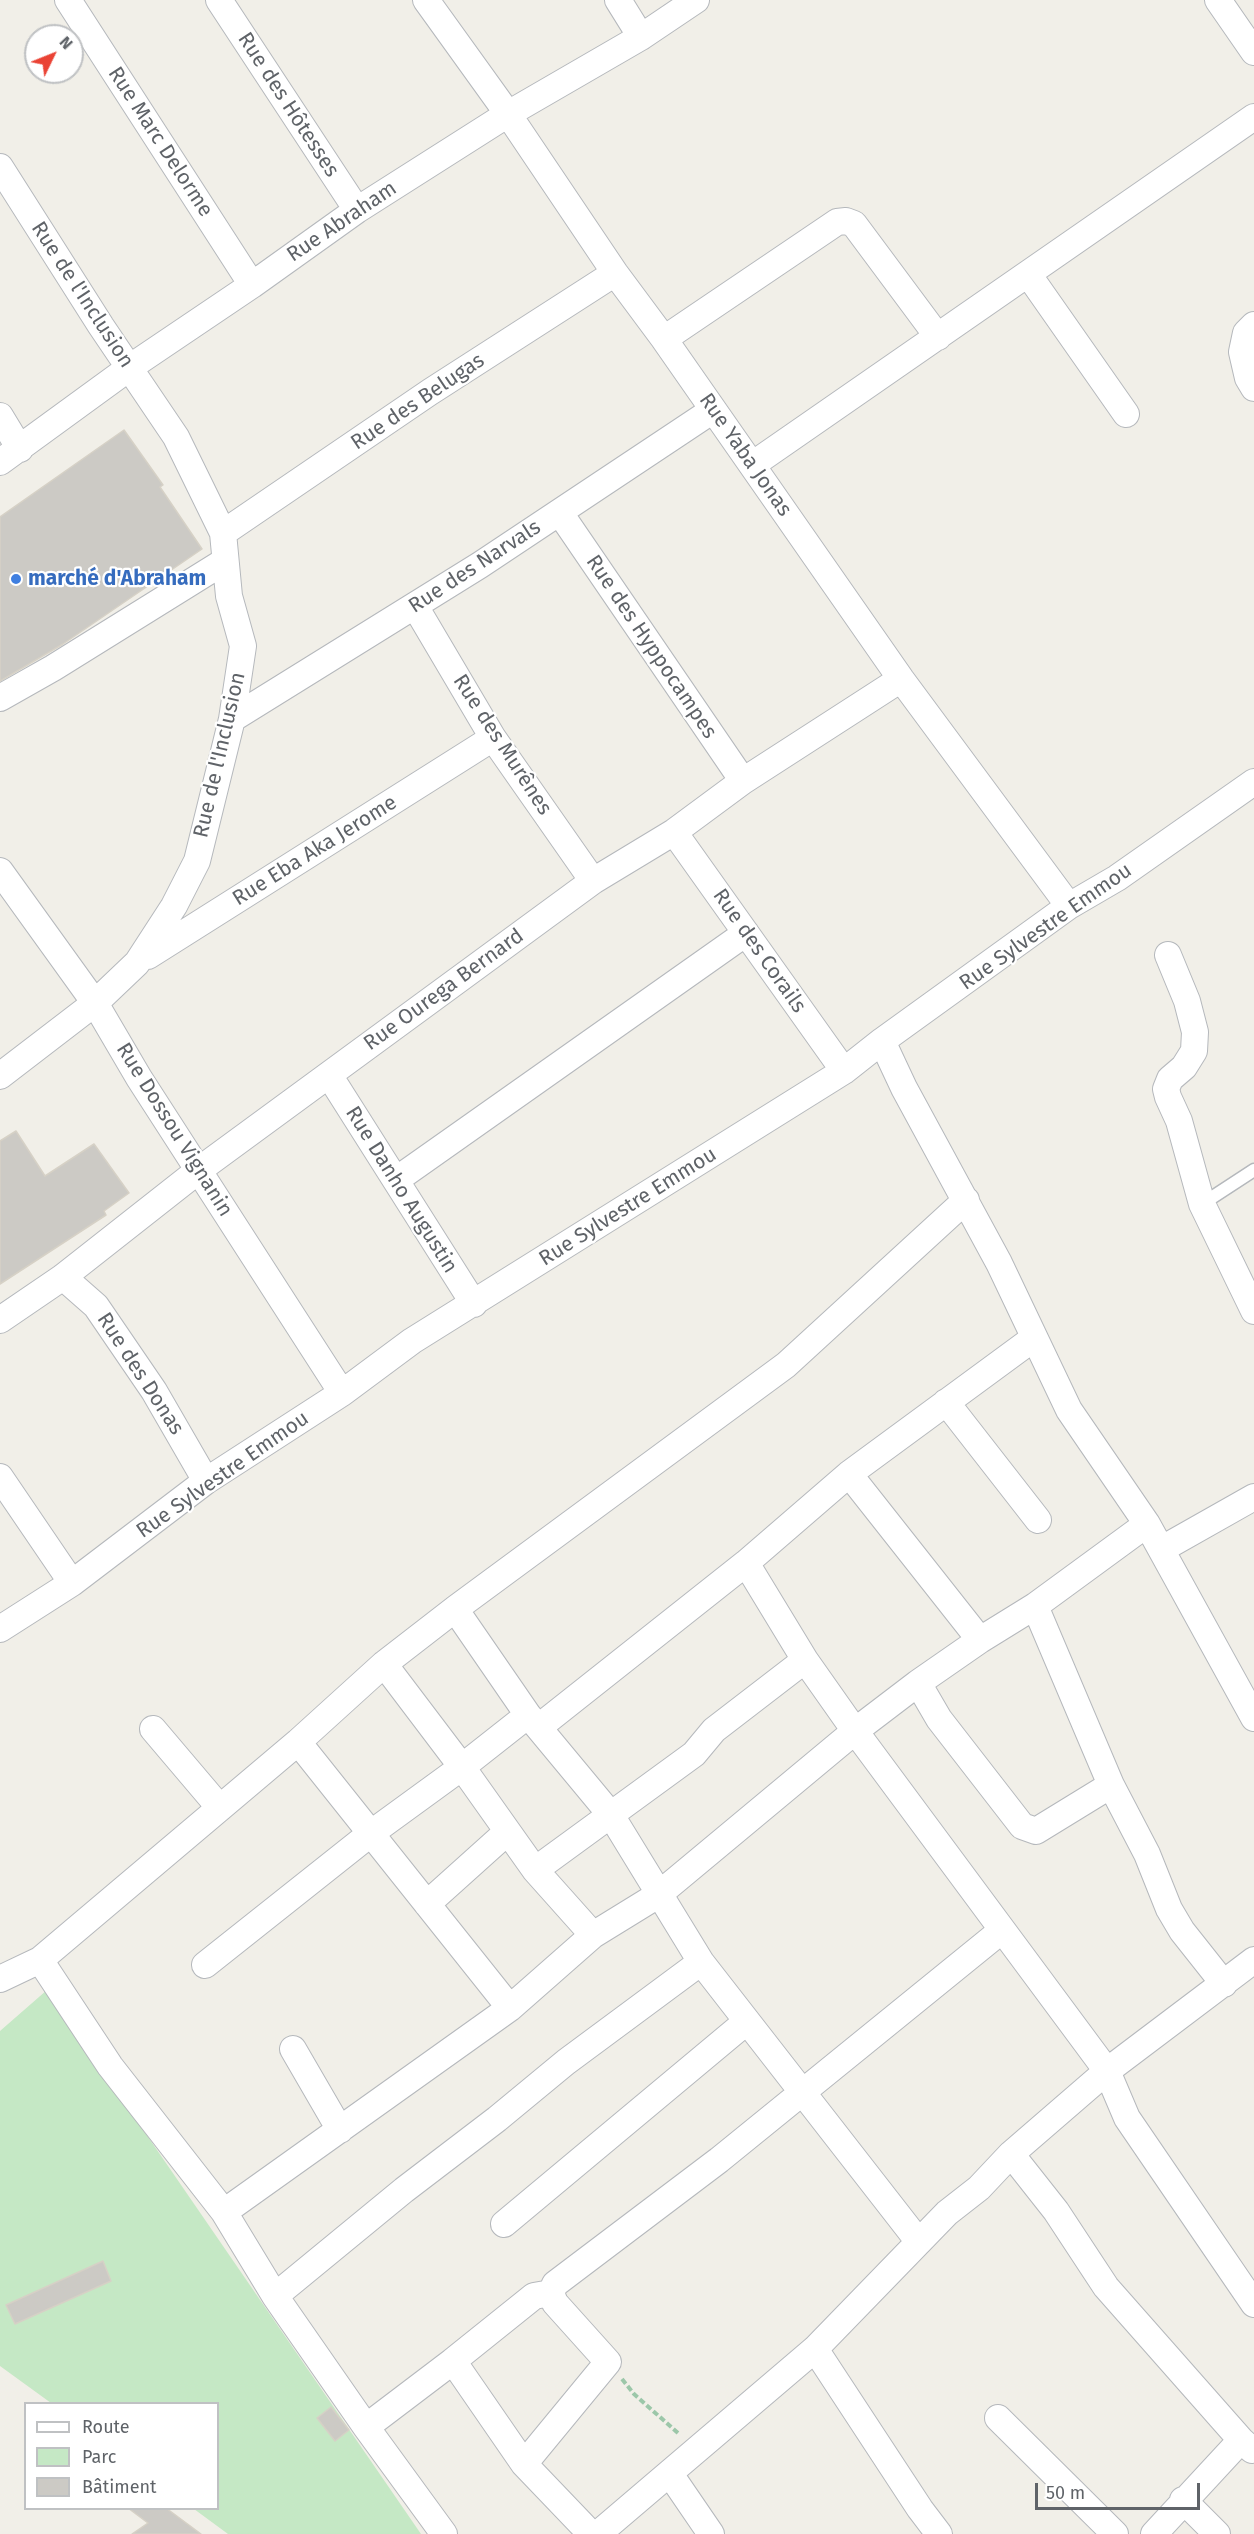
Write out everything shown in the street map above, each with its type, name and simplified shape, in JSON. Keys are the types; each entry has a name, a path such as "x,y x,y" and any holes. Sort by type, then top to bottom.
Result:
{"street":[{"name":"Rue Marc Delorme","path":"68,0 252,285"},
{"name":"Rue des Hôtesses","path":"219,0 357,210"},
{"name":"Rue Yaba Jonas","path":"426,0 508,114 615,273 664,339 901,679 1068,906"},
{"path":"618,0 641,37"},
{"name":"Rue Abraham","path":"10,455 129,368 252,285 357,210 508,114 641,37 696,0"},
{"path":"1218,0 1254,52"},
{"path":"752,465 1254,117"},
{"name":"Rue de l'Inclusion","path":"0,167 176,437 223,533 230,596 243,646 232,719 196,861 174,906 138,963 95,1002 0,1076"},
{"path":"664,339 837,222 846,221 854,224 938,337"},
{"name":"Rue des Belugas","path":"223,533 430,392 615,273"},
{"path":"1028,274 1126,414"},
{"path":"1254,325 1246,333 1242,352 1248,378 1254,388"},
{"name":"Rue des Narvals","path":"232,719 560,513 713,410"},
{"path":"0,416 10,455"},
{"name":"Rue des Hyppocampes","path":"560,513 742,781"},
{"path":"0,698 53,668 225,561"},
{"name":"Rue des Murênes","path":"415,606 493,738 593,881"},
{"name":"Rue Ourega Bernard","path":"0,1320 63,1276 199,1170 593,881 674,832 742,781 901,679"},
{"name":"Rue Eba Aka Jerome","path":"138,963 493,738"},
{"name":"Rue Sylvestre Emmou","path":"0,1629 72,1583 206,1481 342,1393 412,1341 844,1071 1068,906 1117,878 1254,782"},
{"name":"Rue des Corails","path":"674,832 844,1071"},
{"name":"Rue Dossou Vignanin","path":"0,871 95,1002 139,1078 342,1393"},
{"path":"396,1180 746,933"},
{"path":"1168,956 1187,1001 1195,1032 1194,1051 1184,1068 1170,1079 1166,1089 1179,1121 1202,1204 1254,1311"},
{"path":"882,1041 904,1088 999,1263 1069,1410 1147,1524 1254,1718"},
{"name":"Rue Danho Augustin","path":"329,1075 474,1304"},
{"path":"1,1976 40,1960 298,1743 384,1664 786,1365 966,1200"},
{"name":"Rue des Donas","path":"63,1276 96,1306 154,1391 206,1481"},
{"path":"205,1965 370,1834 462,1767 534,1721 746,1563 849,1474 1034,1338"},
{"path":"946,1402 1038,1520"},
{"path":"849,1474 980,1640"},
{"path":"0,1477 72,1583"},
{"path":"1162,1549 1254,1497"},
{"path":"224,2212 510,2008 593,1935 658,1895 855,1731 918,1683 980,1640 1035,1606 1147,1524"},
{"path":"746,1563 805,1660 855,1731 1107,2071 1127,2118 1254,2304"},
{"path":"1035,1606 1111,1785 1147,1854 1169,1910 1193,1947 1224,1984"},
{"path":"455,1609 534,1721 611,1815 701,1962 746,2022 803,2090 919,2242"},
{"path":"535,1870 643,1794 694,1754 714,1730 805,1660"},
{"path":"384,1664 462,1767 506,1833 535,1870 593,1935"},
{"path":"918,1683 939,1719 1022,1826 1036,1831 1111,1785"},
{"path":"153,1729 220,1808"},
{"path":"298,1743 510,2008"},
{"path":"428,1904 506,1833"},
{"path":"524,2464 608,2362 555,2303 551,2293 555,2284 719,2160 1001,1931"},
{"path":"40,1960 110,2066 224,2212 275,2296 444,2534"},
{"path":"598,2534 815,2349 947,2213 979,2188 1011,2154 1107,2071 1254,1960"},
{"path":"275,2296 566,2062 701,1962"},
{"path":"504,2224 746,2022"},
{"path":"293,2049 340,2130"},
{"path":"1011,2154 1066,2226 1106,2287 1247,2446 1183,2500 1154,2534"},
{"path":"366,2427 534,2296 551,2293"},
{"path":"815,2349 920,2510 939,2534"},
{"path":"453,2361 524,2464 591,2534"},
{"path":"998,2418 1115,2534"},
{"path":"670,2474 711,2534"},
{"path":"1183,2500 1217,2534"}],"lane":[{"path":"1202,1204 1254,1170"}],"path":[{"path":"608,2362 634,2394 698,2450"}],"green space":[{"path":"47,1990 421,2534 228,2534 195,2510 219,2510 219,2402 50,2402 0,2366 0,2031"}],"building":[{"path":"124,430 163,485 160,487 202,549 63,644 0,681 0,517"},
{"path":"16,1131 45,1176 94,1144 129,1193 104,1211 106,1215 0,1284 0,1141"},
{"path":"103,2261 111,2281 15,2324 6,2305"},
{"path":"331,2407 349,2430 335,2441 317,2418"},
{"path":"131,2510 169,2510 201,2534 132,2534 148,2523"}],"place":[{"name":"marché d'Abraham","path":"16,579"}]}
